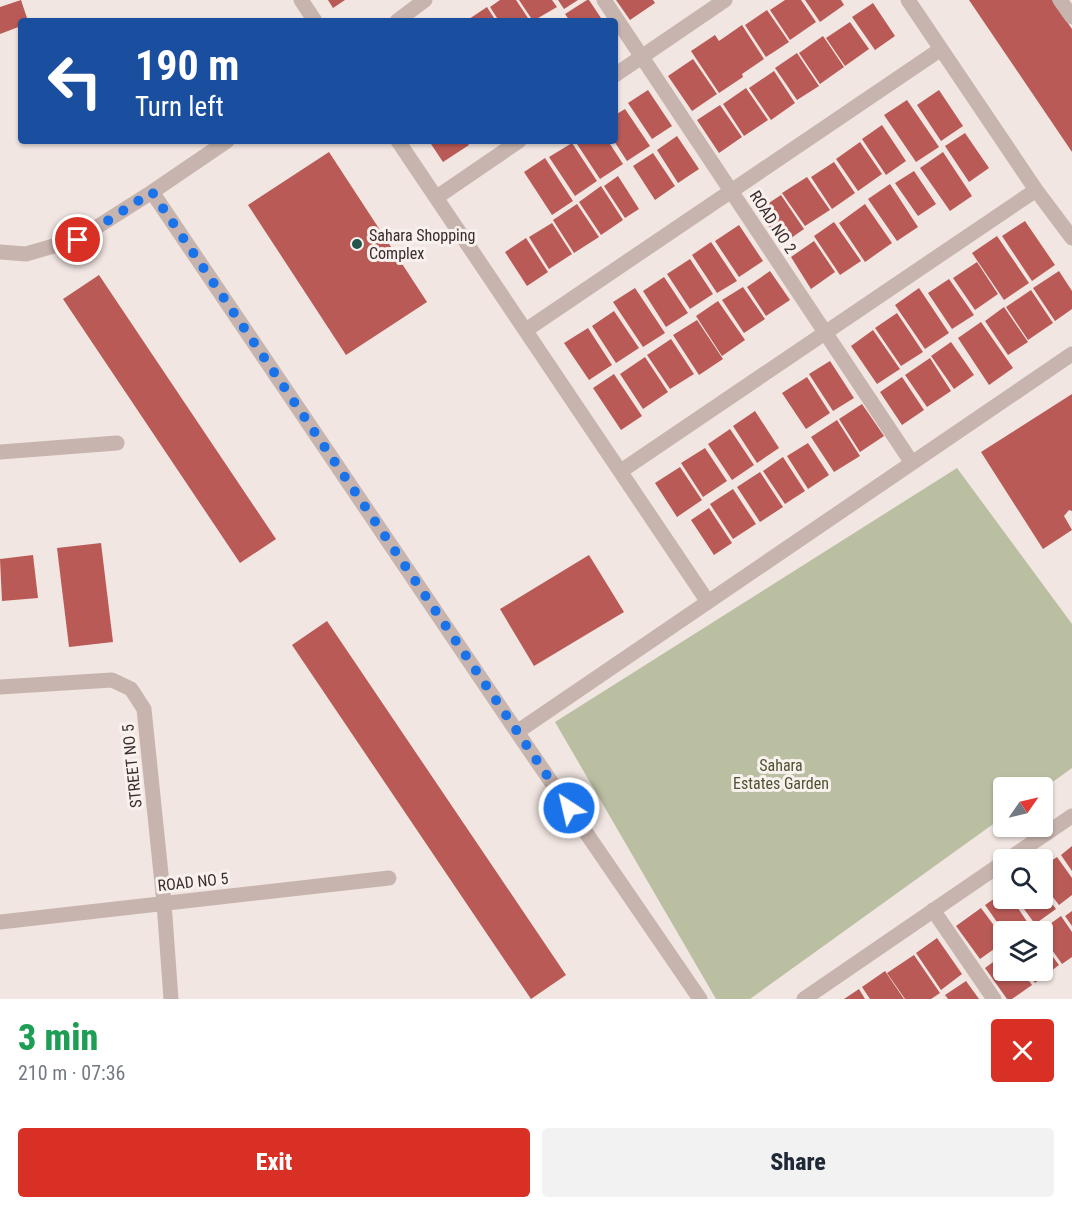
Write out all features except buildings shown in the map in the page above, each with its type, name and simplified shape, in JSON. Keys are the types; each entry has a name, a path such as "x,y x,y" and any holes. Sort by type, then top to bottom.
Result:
{"street":[{"path":"301,0 313,18"},
{"path":"401,18 425,0"},
{"name":"ROAD NO 2","path":"604,0 616,18"},
{"path":"618,73 725,0"},
{"path":"908,0 1036,190 1072,238"},
{"path":"1060,0 1072,17"},
{"name":"ROAD NO 2","path":"618,21 912,464"},
{"path":"526,330 941,48"},
{"path":"0,252 26,254 78,240 223,144"},
{"path":"400,144 708,602"},
{"path":"437,197 515,144"},
{"path":"621,471 1036,190"},
{"path":"152,192 700,999"},
{"path":"517,732 1072,354"},
{"path":"0,452 117,443"},
{"name":"STREET NO 5","path":"0,687 112,680 131,688 144,709 164,903 171,999"},
{"path":"1023,849 1072,816"},
{"path":"804,999 993,869"},
{"name":"ROAD NO 5","path":"0,922 389,878"},
{"path":"933,910 994,999"}],"green space":[{"name":"Sahara Estates Garden","path":"957,468 1072,624 1072,768 1053,782 1053,777 993,777 993,824 750,999 716,999 555,722"}],"place":[{"name":"Sahara Shopping Complex","path":"357,244"}],"route":[{"path":"78,240 152,192 569,808"}]}
